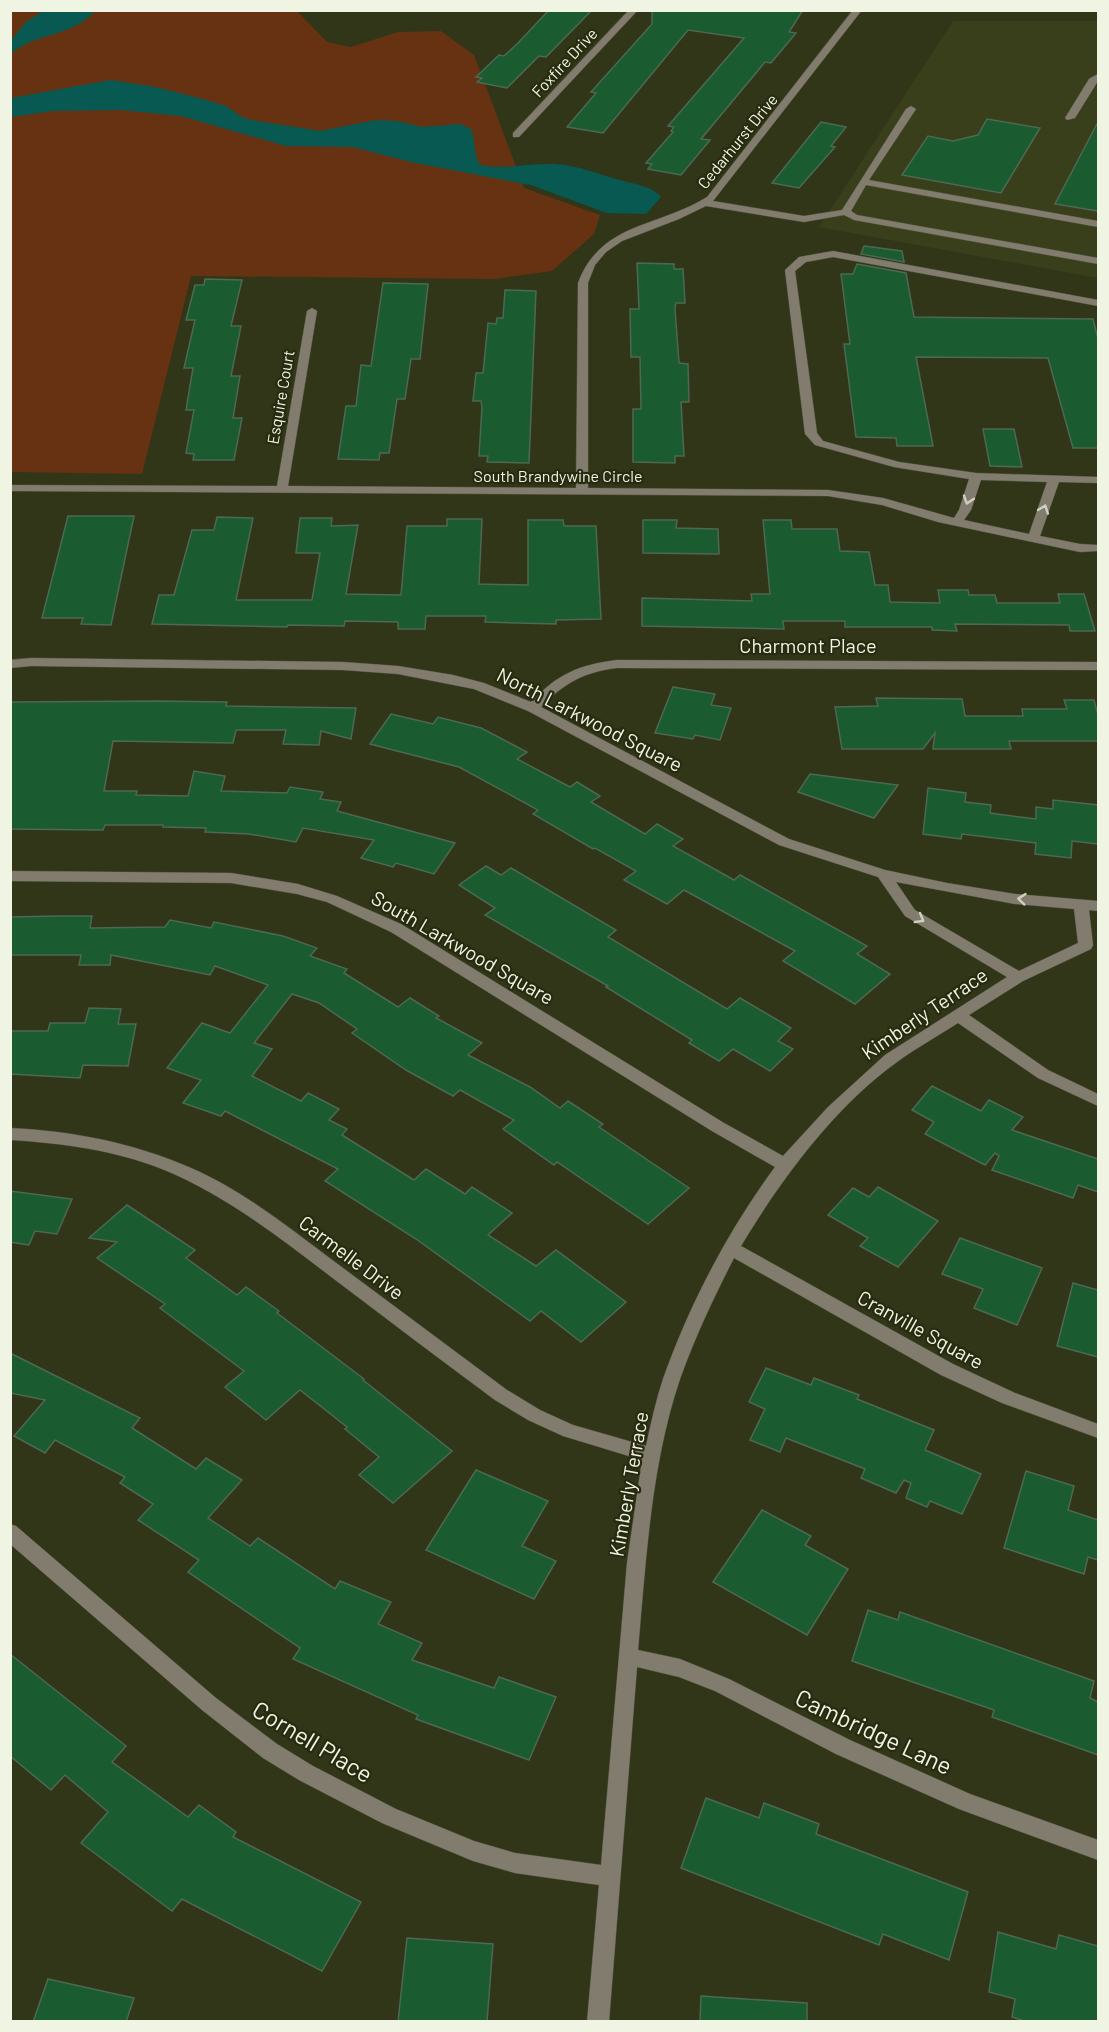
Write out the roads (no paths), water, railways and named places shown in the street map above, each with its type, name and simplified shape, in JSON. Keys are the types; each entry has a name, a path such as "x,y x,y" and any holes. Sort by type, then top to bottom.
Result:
{"street":[{"name":"Foxfire Drive","path":"516,135 634,10"},
{"name":"Cedarhurst Drive","path":"582,491 585,272 599,252 614,241 682,216 706,203 721,188 858,10"},
{"path":"1070,118 1092,81 1098,77"},
{"path":"846,212 847,207 911,109"},
{"path":"863,182 1098,224"},
{"path":"706,203 804,219 846,212 854,217 1098,261"},
{"path":"1098,303 833,254 803,259 790,270 811,434 819,443 898,465 976,476 1098,480"},
{"name":"Esquire Court","path":"282,489 312,311"},
{"path":"957,522 965,510 976,476"},
{"path":"1033,538 1054,479"},
{"name":"South Brandywine Circle","path":"10,488 828,494 883,502 957,522 1080,548 1098,548"},
{"name":"North Larkwood Square","path":"10,664 31,662 342,666 398,670 453,679 479,686 533,708 784,842 883,874 947,888 1090,905"},
{"name":"Charmont Place","path":"533,708 566,677 587,667 617,664 1098,666"},
{"path":"883,874 910,913 1018,977"},
{"name":"South Larkwood Square","path":"10,876 231,878 298,889 332,899 396,928 718,1127 785,1165"},
{"name":"Kimberly Terrace","path":"598,2022 636,1563 652,1455 671,1381 695,1318 731,1248 766,1191 785,1165 834,1111 890,1059 1018,977 1086,945 1090,905"},
{"path":"958,1015 1043,1074 1098,1100"},
{"name":"Carmelle Drive","path":"10,1134 63,1137 125,1150 185,1172 213,1186 271,1223 501,1395 534,1415 569,1431 652,1455"},
{"name":"Cranville Square","path":"731,1248 909,1349 978,1385 1098,1431"},
{"name":"Cornell Place","path":"10,1532 209,1704 270,1751 306,1773 389,1816 474,1851 515,1863 610,1876"},
{"name":"Cambridge Lane","path":"628,1656 680,1668 722,1685 843,1747 966,1802 1098,1850"}],"water":[{"path":"43,11 95,11 76,26 30,42 11,54 11,40 26,22"},
{"path":"111,80 155,87 203,99 226,106 251,120 320,131 376,120 397,121 422,127 461,124 472,130 476,156 480,165 499,167 555,164 572,166 643,186 661,197 646,214 607,213 531,185 415,163 353,147 286,146 181,116 121,110 53,111 11,117 11,98"}]}
